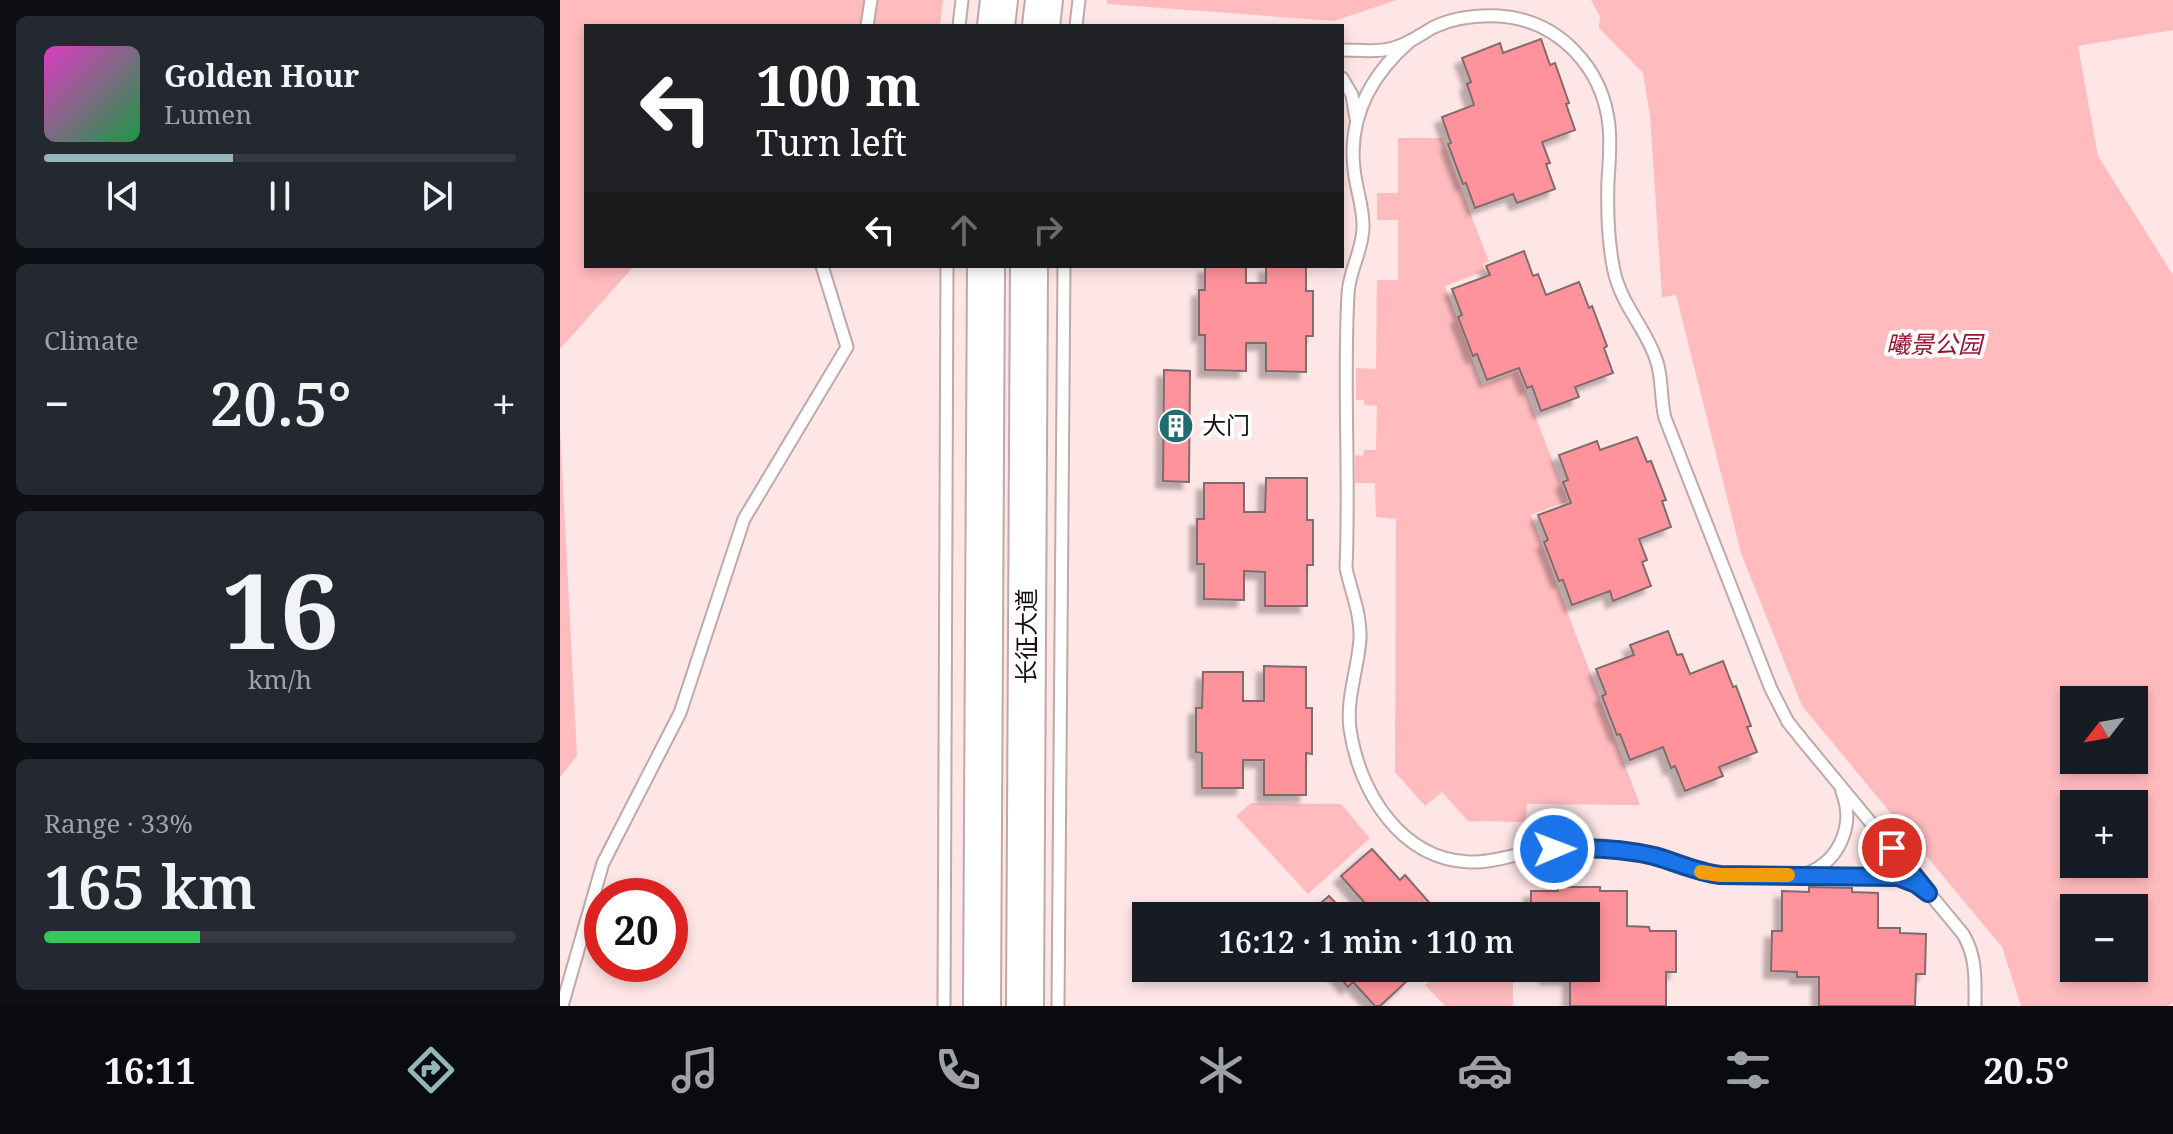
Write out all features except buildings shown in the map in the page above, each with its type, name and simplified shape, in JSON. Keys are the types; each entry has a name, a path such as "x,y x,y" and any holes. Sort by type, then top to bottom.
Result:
{"main road":[{"path":"996,24 999,0"},
{"path":"1041,24 1044,0"},
{"name":"长征大道","path":"982,1006 986,268"},
{"name":"长征大道","path":"1025,1006 1029,268"}],"lane":[{"path":"867,24 871,0"},
{"path":"959,24 962,0"},
{"path":"1076,24 1079,0"},
{"path":"1344,50 1384,50 1400,46 1449,21 1500,16 1553,32 1573,49 1590,71 1603,97 1609,124 1608,226 1619,287 1630,313 1655,355 1660,370 1665,418 1771,689 1788,722 1968,943 1975,964 1975,1006"},
{"path":"1356,122 1377,74 1410,41"},
{"path":"1344,81 1356,107 1354,169 1363,228 1348,292 1346,568 1358,610 1360,636 1350,696 1350,729 1358,762 1371,793 1387,818 1412,843 1439,857 1456,861 1488,861 1581,847 1612,849 1649,855 1707,873 1898,877 1928,893"},
{"path":"562,1006 603,863 680,713 744,519 847,347 823,268"},
{"path":"944,1006 947,268"},
{"path":"1058,1006 1064,268"},
{"path":"1799,876 1832,857 1844,836 1847,808 1836,781"}],"green space":[{"path":"560,0 943,0 940,24 584,24 584,268 632,268 560,349"},
{"path":"1107,0 1397,0 1334,21 1107,4"},
{"name":"曦景公园","path":"1591,0 2173,0 2173,30 2078,46 2098,156 2173,275 2173,1003 2168,1006 2021,1006 2002,947 1802,706 1741,553 1676,295 1662,297 1650,115 1643,73 1599,28 1600,16"},
{"path":"1398,138 1442,138 1489,262 1483,264 1485,271 1445,286 1482,385 1518,371 1568,501 1531,515 1640,805 1527,804 1526,822 1468,821 1442,792 1425,806 1395,772 1396,519 1376,517 1375,483 1355,483 1355,455 1363,456 1364,450 1376,450 1377,406 1364,405 1364,400 1356,400 1356,368 1376,369 1377,280 1398,280 1398,220 1377,220 1377,193 1398,193"},
{"path":"560,429 577,756 560,777"},
{"path":"1251,803 1341,804 1370,838 1308,894 1236,816"},
{"path":"1428,982 1513,982 1513,1006 1445,1006 1425,985"}],"slow traffic":[{"path":"1701,872 1788,875"}],"place":[{"name":"大门","path":"1176,426"}],"route":[{"path":"1554,849 1581,847 1633,852 1720,875 1898,877 1928,893 1892,848"}]}
